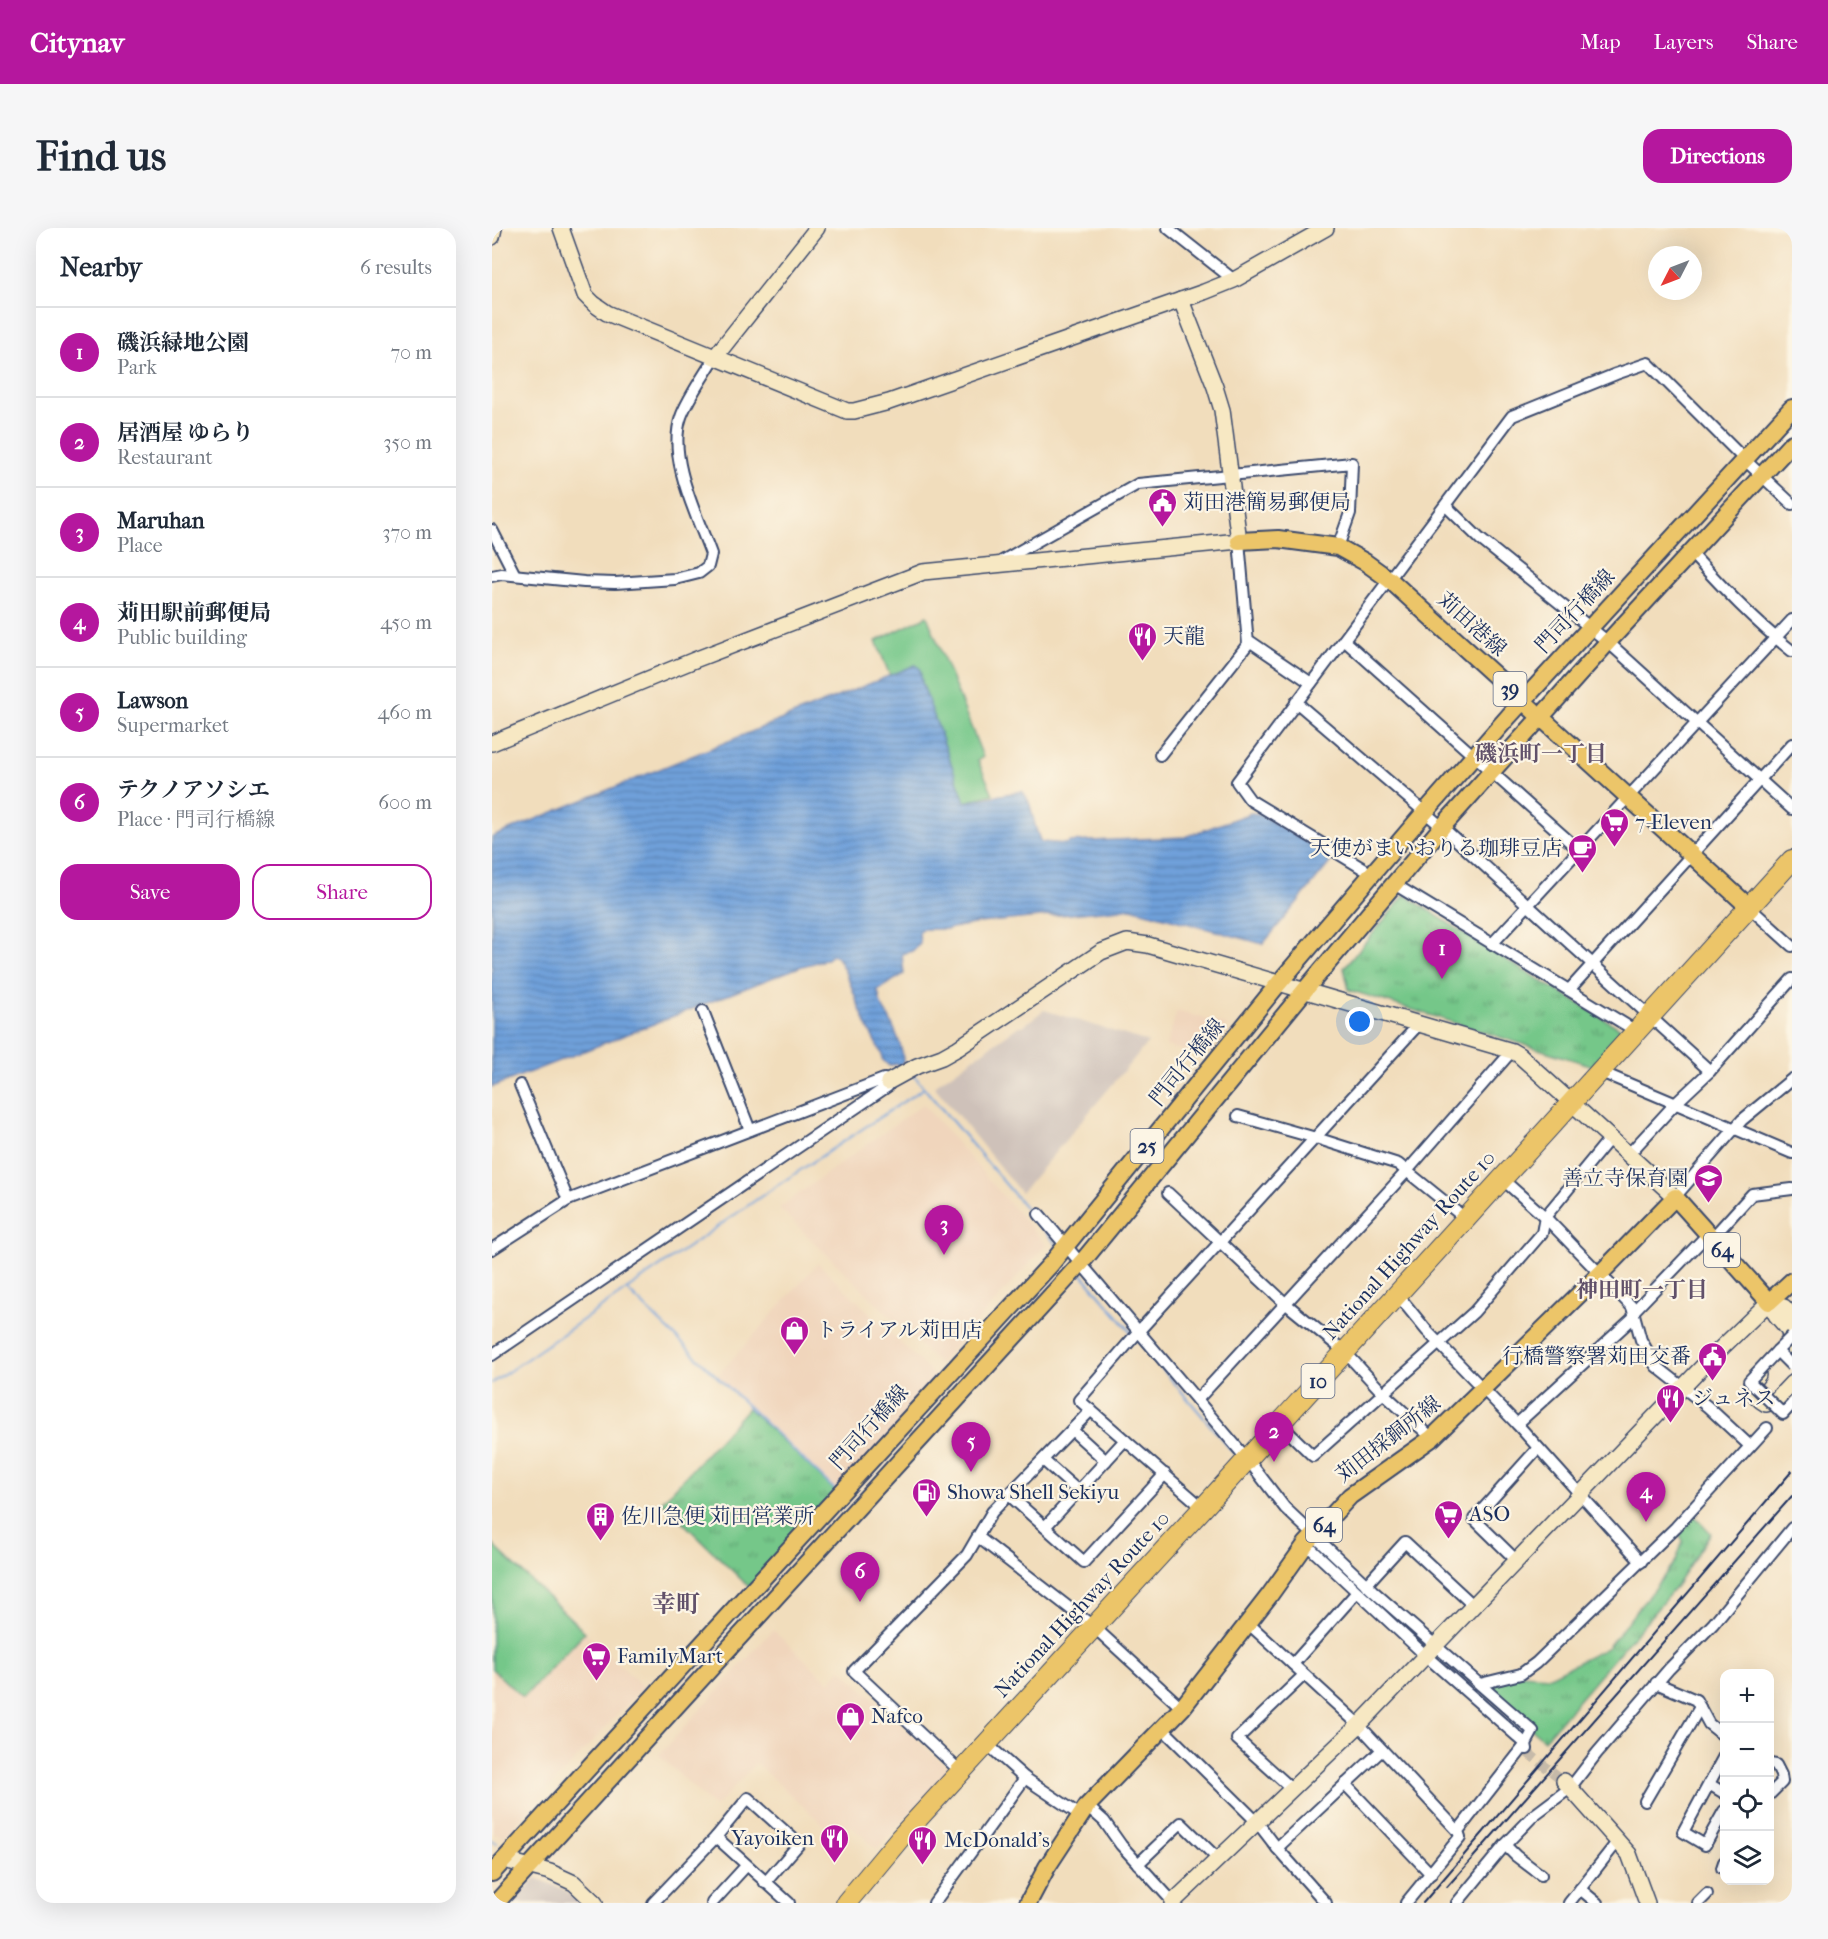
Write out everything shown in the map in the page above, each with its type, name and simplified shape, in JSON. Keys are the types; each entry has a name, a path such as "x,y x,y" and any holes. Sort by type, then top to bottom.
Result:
{"highway":[{"name":"National Highway Route 10","path":"1753,910 1792,860"},
{"name":"National Highway Route 10","path":"849,1903 1647,1023 1753,910 1792,874"},
{"name":"National Highway Route 10","path":"1400,1297 1466,1219 1505,1180"},
{"name":"National Highway Route 10","path":"1097,1630 1203,1508 1249,1462"},
{"name":"National Highway Route 10","path":"849,1903 900,1838 961,1772 989,1747"}],"main road":[{"name":"門司行橋線","path":"492,1874 498,1859 1067,1245 1279,983 1474,755 1792,408"},
{"name":"25","path":"496,1903 1082,1262 1442,827 1608,642 1792,443"},
{"name":"苅田港線","path":"1239,541 1278,539 1338,547 1365,562 1390,580 1753,910"},
{"name":"64","path":"1675,1197 1769,1302"},
{"name":"苅田採銅所線","path":"1028,1903 1047,1867 1084,1811 1182,1708 1311,1539 1350,1496 1432,1438 1600,1274 1675,1197"},
{"path":"1769,1302 1792,1281"}],"street":[{"path":"492,237 494,228"},
{"path":"561,228 585,295 607,313 847,411 889,402 1234,280 1326,228"},
{"path":"492,576 501,574 615,583 675,579 699,573 708,566 711,554 678,457 677,441 681,417 715,357 817,228"},
{"path":"1168,228 1234,280"},
{"path":"1160,755 1248,644 1239,541 1222,410 1181,300"},
{"path":"1372,874 1250,800 1238,782 1512,416 1648,363 1792,504"},
{"path":"995,565 1137,484 1352,463 1350,513 1338,547"},
{"path":"1446,506 1480,539 1608,642 1792,809"},
{"path":"492,530 515,575"},
{"path":"492,743 697,659 923,572 1239,541"},
{"path":"1691,553 1729,595 1775,639 1792,651"},
{"path":"1492,944 1792,620"},
{"path":"1248,640 1311,683"},
{"path":"1344,640 1579,849"},
{"path":"1296,702 1442,827 1592,964 1647,1023 1710,1071"},
{"path":"1569,990 1792,744"},
{"path":"1394,884 1569,990 1647,1023"},
{"path":"1753,910 1792,946"},
{"path":"492,1355 888,1086 888,1082 958,1048 1101,952 1127,942 1148,945 1512,1051 1675,1197 1742,1120 1792,1079"},
{"path":"1629,1155 1675,1104 1710,1071 1792,979"},
{"path":"703,1011 750,1130"},
{"path":"1203,1508 1080,1400 1138,1332 1419,1024"},
{"path":"1197,1400 1407,1171 1512,1051"},
{"path":"1604,1072 1792,1153"},
{"path":"492,1249 568,1200 884,1079 888,1082"},
{"path":"520,1085 568,1200"},
{"path":"1238,1116 1398,1164 1466,1219"},
{"path":"1282,1426 1313,1456 1474,1312 1542,1233 1545,1217 1610,1138"},
{"path":"1505,1180 1545,1217 1632,1306 1641,1340 1650,1359 1661,1372 1716,1414 1750,1446"},
{"path":"1517,1424 1634,1314 1752,1194 1792,1189"},
{"path":"1168,1193 1285,1303 1347,1355 1383,1393 1432,1438"},
{"path":"1040,1214 1357,1592 1431,1651 1480,1684 1533,1731 1527,1748 1458,1831"},
{"path":"1400,1297 1440,1344 1517,1424 1641,1562"},
{"path":"1769,1302 1784,1307 1792,1316"},
{"path":"1769,1302 1776,1315 1789,1329 1790,1341 1754,1379 1753,1389 1758,1399 1771,1404 1792,1383"},
{"path":"989,1747 1025,1778 1104,1821 1121,1845 1172,1903 1359,1725 1683,1388 1769,1302"},
{"path":"1792,1336 1749,1380 1782,1414 1792,1404"},
{"path":"1777,1351 1792,1366"},
{"path":"961,1772 854,1671 968,1555 992,1512 1091,1410"},
{"path":"1480,1684 1521,1674 1536,1663 1641,1562 1767,1428"},
{"path":"1072,1430 1106,1461"},
{"path":"1045,1527 1125,1440"},
{"path":"1517,1562 1474,1519 1538,1448"},
{"path":"1043,1460 1078,1491"},
{"path":"1009,1494 1084,1562 1165,1474"},
{"path":"1456,1903 1505,1845 1597,1753 1656,1683 1713,1624 1792,1528"},
{"path":"978,1537 1097,1630 1182,1708"},
{"path":"1311,1539 1366,1585 1527,1748"},
{"path":"1366,1585 1405,1542 1474,1606"},
{"path":"1293,1664 1357,1592"},
{"path":"1248,1623 1359,1725 1458,1831 1460,1837 1406,1903"},
{"path":"1291,1788 1237,1739 1304,1675"},
{"path":"1656,1683 1696,1701 1709,1724 1720,1732"},
{"path":"1645,1801 1700,1707"},
{"path":"1163,1729 1257,1822 1326,1903"},
{"path":"1277,1848 1382,1749"},
{"path":"1720,1765 1683,1832 1705,1845 1720,1820"},
{"path":"1774,1765 1781,1775 1782,1782 1774,1790"},
{"path":"934,1903 1025,1778"},
{"path":"1346,1784 1431,1874"},
{"path":"1567,1784 1629,1854 1647,1903"},
{"path":"1709,1784 1720,1790"},
{"path":"652,1903 716,1837 748,1798 799,1844 765,1883"},
{"path":"1138,1864 1181,1823 1218,1859"},
{"path":"716,1837 782,1901"},
{"path":"1569,1903 1618,1841"},
{"path":"1505,1845 1541,1875"},
{"path":"498,1859 530,1866 574,1883 595,1903"},
{"path":"712,1903 746,1866"},
{"path":"1580,1889 1597,1903"},
{"path":"1698,1903 1707,1894"}],"shaded area":[{"path":"1044,1010 1148,1042 1021,1193 934,1086"},
{"path":"1177,1011 1227,1025 1202,1056 1166,1046"},
{"path":"923,1104 1046,1245 939,1364 779,1208"},
{"path":"818,1263 941,1382 839,1494 748,1408 718,1375"},
{"path":"773,1630 829,1682 841,1669 950,1770 877,1849 850,1825 837,1837 756,1763 715,1808 659,1755"},
{"path":"585,1632 643,1687 504,1837 492,1832 492,1669 523,1698"},
{"path":"536,1878 563,1889 583,1903 514,1903"}],"green space":[{"path":"927,616 983,757 978,761 993,794 965,802 922,683 920,669 915,665 890,676 876,641"},
{"path":"1405,895 1493,952 1626,1032 1593,1066 1349,990 1344,968"},
{"path":"748,1408 839,1494 752,1590 662,1502"},
{"path":"1690,1511 1711,1533 1674,1589 1544,1740 1480,1684 1521,1674 1550,1676 1607,1648 1676,1561 1683,1541 1676,1527"},
{"path":"492,1544 585,1632 523,1698 492,1669"}],"water":[{"path":"916,665 920,669 922,683 965,802 1022,791 1029,802 1041,842 1067,844 1069,842 1185,837 1251,813 1260,814 1333,859 1263,944 1131,908 979,923 947,929 921,929 920,944 912,951 902,954 904,974 877,992 881,1005 897,1035 903,1057 903,1062 899,1066 896,1064 889,1066 882,1059 882,1054 867,1026 844,970 836,956 832,955 825,960 802,966 492,1087 492,837"}],"waterway":[{"path":"879,1001 883,1012"},
{"path":"913,1074 924,1088"},
{"path":"492,1383 766,1193 924,1088 1058,1246"},
{"path":"1081,1273 1131,1332"},
{"path":"627,1290 835,1490"},
{"path":"1137,1339 1238,1458"},
{"path":"1248,1469 1281,1512 1305,1535"},
{"path":"1316,1545 1354,1580"},
{"path":"1378,1602 1426,1647"},
{"path":"1435,1655 1527,1737"},
{"path":"492,1841 497,1843"}],"tunnel":[{"path":"1528,1753 1564,1781"}],"railway":[{"path":"1423,1903 1792,1471"},
{"path":"1447,1887 1792,1496"}],"place":[{"name":"苅田港簡易郵便局","path":"1162,528"},
{"name":"天龍","path":"1142,662"},
{"name":"7-Eleven","path":"1614,848"},
{"name":"天使がまいおりる珈琲豆店","path":"1583,874"},
{"name":"磯浜緑地公園","path":"1442,979"},
{"name":"善立寺保育園","path":"1709,1204"},
{"name":"Maruhan","path":"944,1255"},
{"name":"トライアル苅田店","path":"795,1356"},
{"name":"行橋警察署苅田交番","path":"1712,1382"},
{"name":"ジュネス","path":"1671,1424"},
{"name":"居酒屋 ゆらり","path":"1274,1462"},
{"name":"Lawson","path":"971,1472"},
{"name":"Showa Shell Sekiyu","path":"926,1518"},
{"name":"苅田駅前郵便局","path":"1646,1522"},
{"name":"ASO","path":"1448,1540"},
{"name":"佐川急便 苅田営業所","path":"600,1542"},
{"name":"テクノアソシエ","path":"860,1602"},
{"name":"FamilyMart","path":"596,1682"},
{"name":"Nafco","path":"850,1742"},
{"name":"Yayoiken","path":"835,1864"},
{"name":"McDonald's","path":"923,1866"}],"district":[{"name":"磯浜町一丁目","path":"1541,754"},
{"name":"神田町一丁目","path":"1642,1290"},
{"name":"幸町","path":"676,1604"}]}
